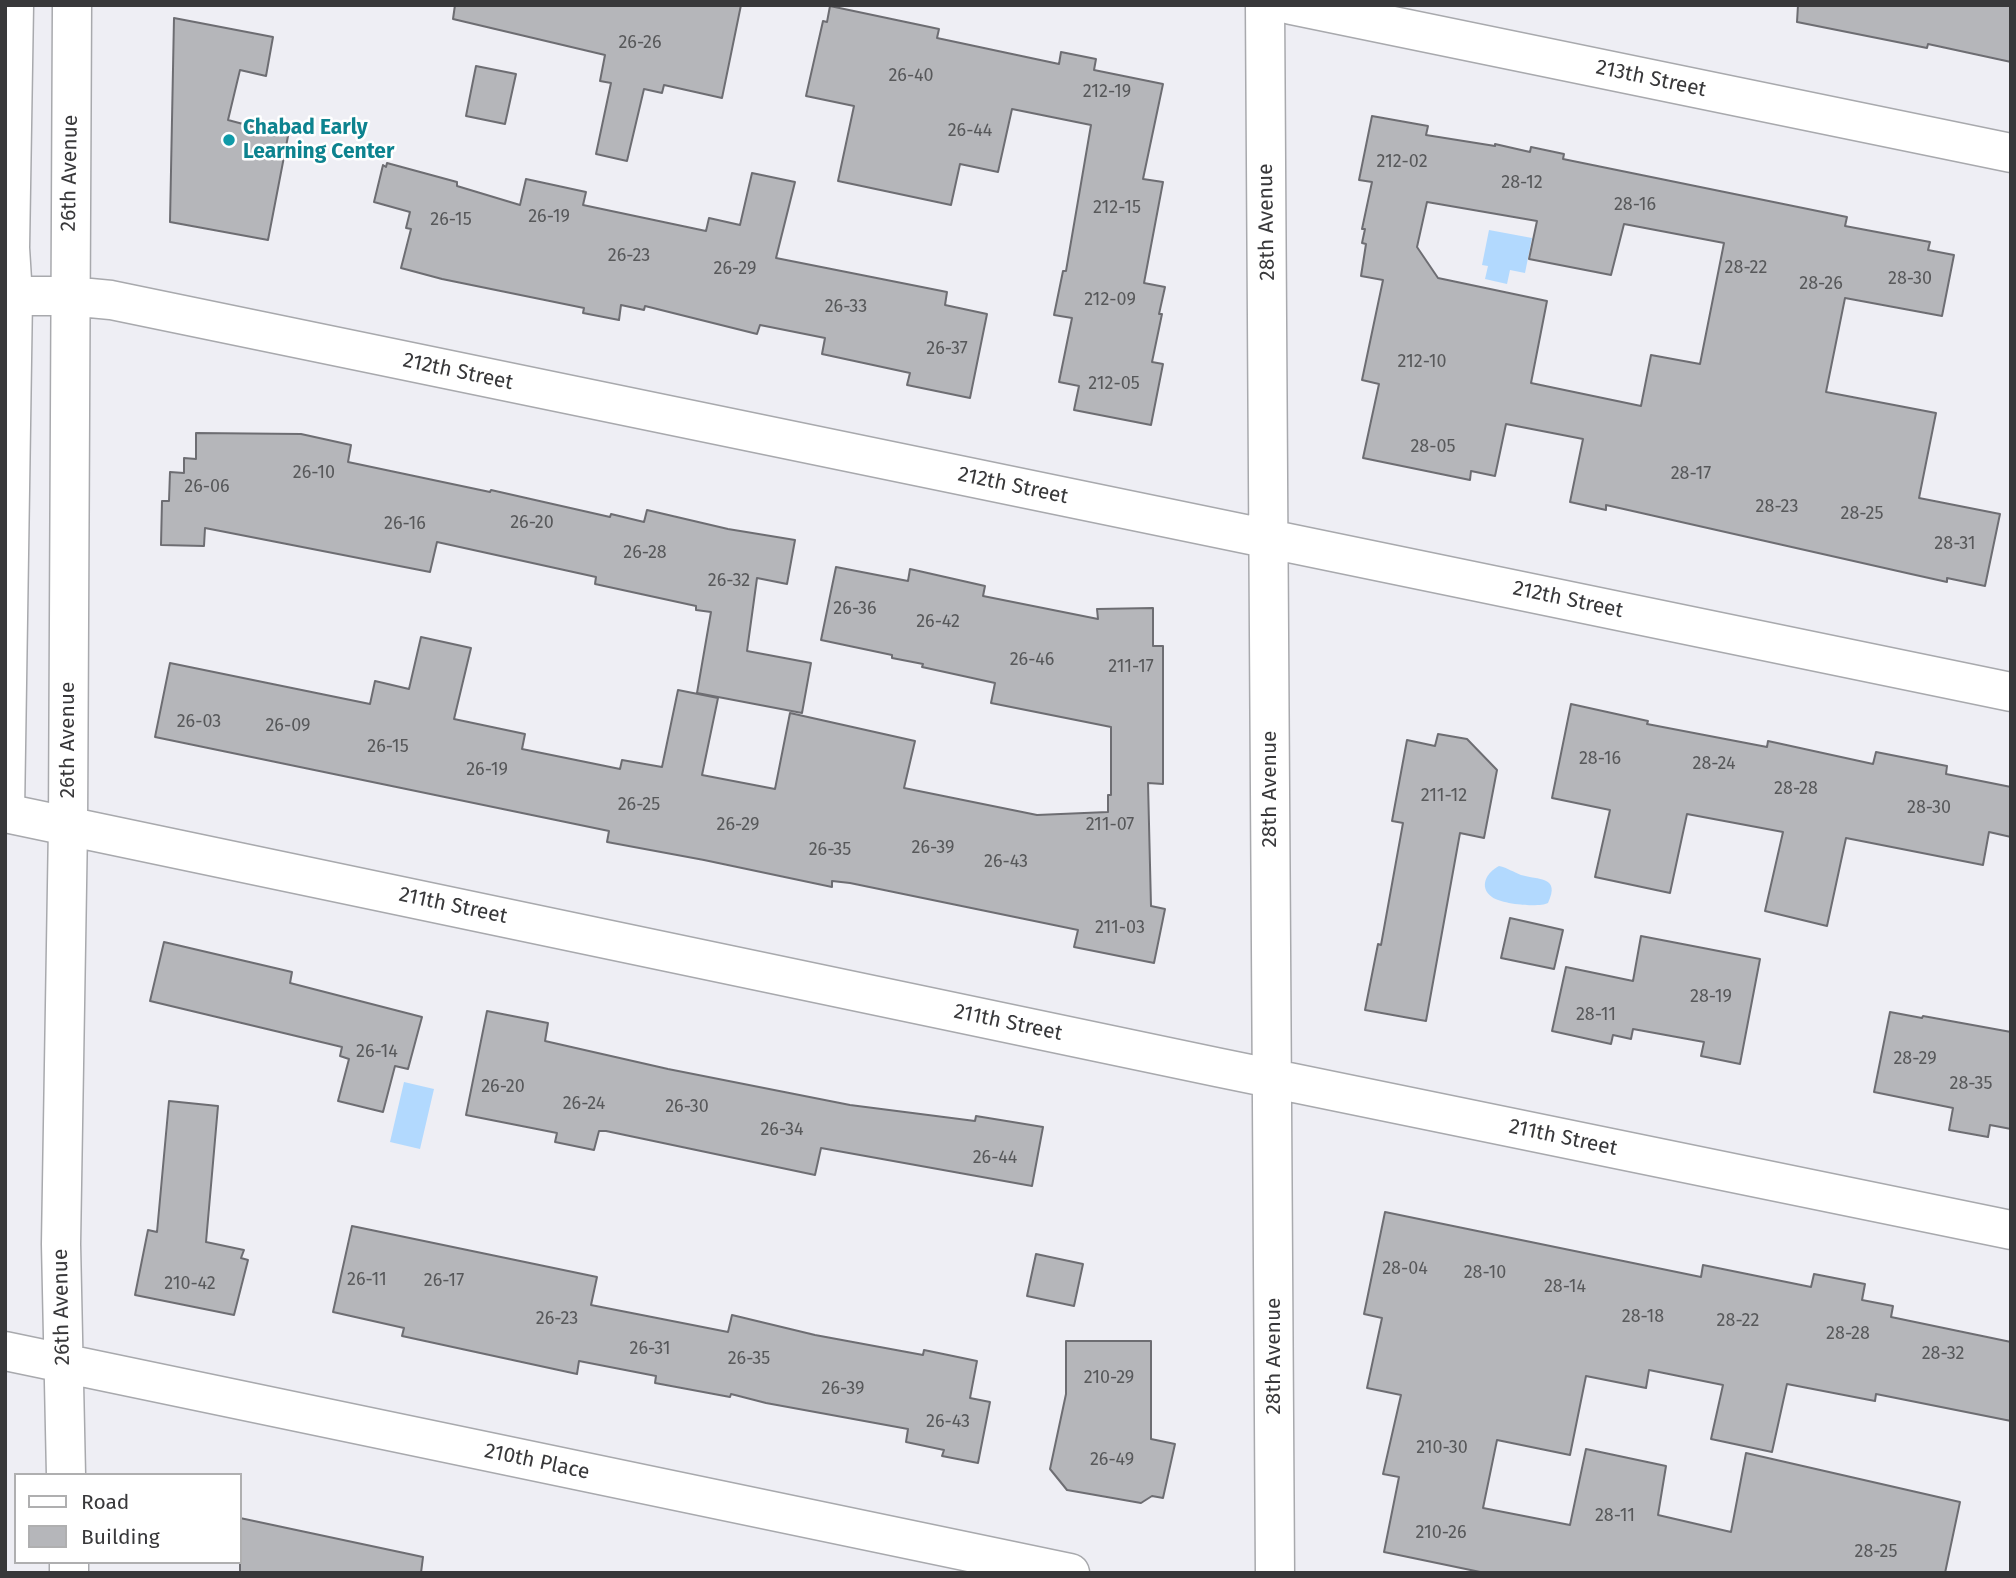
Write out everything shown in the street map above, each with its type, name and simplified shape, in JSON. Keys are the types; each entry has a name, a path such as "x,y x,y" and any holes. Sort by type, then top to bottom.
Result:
{"street":[{"path":"5,813 13,296 10,248 14,5"},
{"name":"26th Avenue","path":"66,1473 62,1364 62,1100 68,826 72,5"},
{"name":"28th Avenue","path":"1265,5 1275,1573"},
{"name":"213th Street","path":"1291,5 2011,153"},
{"name":"212th Street","path":"13,296 69,296 111,300 2011,692"},
{"name":"211th Street","path":"5,813 1272,1079 2011,1230"},
{"name":"210th Place","path":"5,1351 1070,1573"}],"water":[{"path":"1489,230 1532,238 1525,273 1510,270 1507,284 1485,279 1488,266 1482,265"},
{"path":"1499,866 1550,884 1552,888 1548,903 1520,904 1503,902 1492,897 1485,884 1491,872"},
{"path":"404,1082 434,1089 420,1149 390,1142"}],"building":[{"path":"455,5 741,5 722,98 664,85 662,93 644,89 627,161 596,154 611,83 600,81 605,55 453,19"},
{"path":"1798,5 2011,5 2011,62 1928,44 1927,48 1797,22"},
{"path":"830,6 939,29 937,38 1059,64 1061,52 1096,59 1094,70 1163,84 1143,179 1163,182 1144,283 1165,287 1152,362 1163,364 1151,425 1074,410 1079,386 1059,382 1072,318 1054,315 1063,271 1066,271 1091,125 1012,109 998,172 960,164 951,205 838,181 854,106 806,96 823,21 827,22"},
{"name":"Chabad Early Learning Center","path":"174,18 273,37 266,76 240,70 228,120 288,136 268,240 170,222"},
{"path":"476,66 516,74 505,124 466,116"},
{"path":"1372,116 1428,126 1426,135 1495,144 1530,152 1531,147 1564,154 1563,159 1847,217 1845,226 1930,242 1928,250 1954,255 1942,316 1845,298 1826,392 1936,413 1919,498 2000,514 1985,586 1947,578 1947,582 1606,505 1606,510 1570,502 1583,439 1506,424 1495,476 1471,471 1470,480 1363,458 1379,384 1362,380 1383,280 1361,276 1366,244 1362,243 1365,229 1362,229 1372,182 1359,180","holes":["1427,202 1537,221 1529,259 1611,275 1624,224 1724,243 1700,364 1651,355 1641,406 1531,383 1547,301 1438,278 1417,247"]},
{"path":"387,163 457,182 457,186 520,205 526,179 586,192 583,205 706,231 709,218 740,225 752,173 795,182 776,258 947,292 945,305 987,314 970,398 907,385 910,373 822,354 825,338 760,325 757,334 645,306 644,310 621,305 619,320 583,313 584,308 401,268 411,229 406,228 410,212 374,202 383,165 386,167"},
{"path":"196,433 301,434 351,445 348,462 610,517 611,514 644,522 647,510 728,529 795,540 787,584 757,578 747,651 811,663 802,713 697,693 711,612 696,610 696,606 595,584 596,577 437,542 430,572 205,528 204,546 161,545 162,501 169,501 170,472 184,473 184,458 196,459"},
{"path":"836,567 908,581 910,569 985,586 983,596 1098,619 1097,609 1153,608 1153,646 1163,646 1163,784 1148,783 1151,906 1165,909 1154,963 1074,947 1078,930 850,883 832,881 832,887 607,842 609,831 155,737 170,663 370,704 375,681 409,689 421,637 471,648 454,719 525,734 522,749 620,769 622,760 662,767 678,690 718,698 702,775 775,789 790,713 915,741 904,788 1037,815 1108,812 1108,795 1111,795 1111,727 991,703 995,683 922,667 923,664 892,658 892,655 821,640"},
{"path":"1571,704 1648,721 1647,724 1767,747 1768,741 1873,764 1876,752 1947,766 1946,774 2011,787 2011,837 1989,832 1983,865 1846,838 1827,926 1765,911 1783,832 1687,814 1670,893 1595,877 1610,810 1552,798"},
{"path":"1438,734 1467,739 1497,770 1484,838 1460,833 1426,1021 1365,1010 1378,944 1381,945 1403,823 1392,821 1407,740 1435,746"},
{"path":"1510,918 1563,930 1554,969 1501,958"},
{"path":"1641,936 1760,959 1740,1064 1701,1056 1704,1042 1633,1029 1631,1039 1613,1035 1611,1044 1552,1031 1566,967 1633,981"},
{"path":"164,942 292,972 290,983 422,1017 408,1069 395,1066 383,1112 338,1101 349,1059 340,1056 342,1047 150,1001"},
{"path":"487,1011 548,1023 545,1041 668,1069 850,1105 975,1121 976,1116 1043,1127 1032,1186 821,1148 815,1175 606,1131 599,1131 594,1150 555,1142 557,1133 466,1115"},
{"path":"1890,1012 2011,1032 2011,1129 1990,1125 1988,1137 1949,1130 1953,1108 1874,1092"},
{"path":"169,1101 218,1106 206,1242 244,1250 241,1258 248,1260 234,1315 135,1295 148,1230 157,1232"},
{"path":"1385,1212 1701,1277 1703,1265 1811,1287 1814,1274 1865,1284 1862,1300 1893,1306 1891,1317 2011,1342 2011,1421 1876,1394 1875,1401 1787,1384 1772,1452 1711,1439 1723,1385 1649,1370 1646,1388 1586,1376 1570,1455 1497,1440 1483,1508 1570,1525 1586,1449 1666,1466 1658,1515 1731,1532 1746,1453 1960,1502 1945,1573 1485,1573 1384,1552 1399,1477 1383,1474 1401,1395 1367,1388 1382,1318 1364,1314"},
{"path":"352,1226 597,1277 591,1305 728,1332 732,1315 815,1335 923,1355 924,1350 977,1361 970,1398 990,1402 978,1463 942,1456 944,1450 906,1442 908,1429 731,1394 730,1397 655,1383 656,1376 579,1361 577,1374 402,1336 404,1328 333,1312"},
{"path":"1036,1254 1083,1264 1074,1306 1027,1296"},
{"path":"1066,1341 1151,1341 1151,1439 1175,1444 1163,1498 1152,1496 1141,1503 1067,1490 1050,1469 1066,1394"},
{"path":"242,1518 423,1557 421,1573 240,1573"}],"place":[{"name":"Chabad Early Learning Center","path":"229,140"}]}
